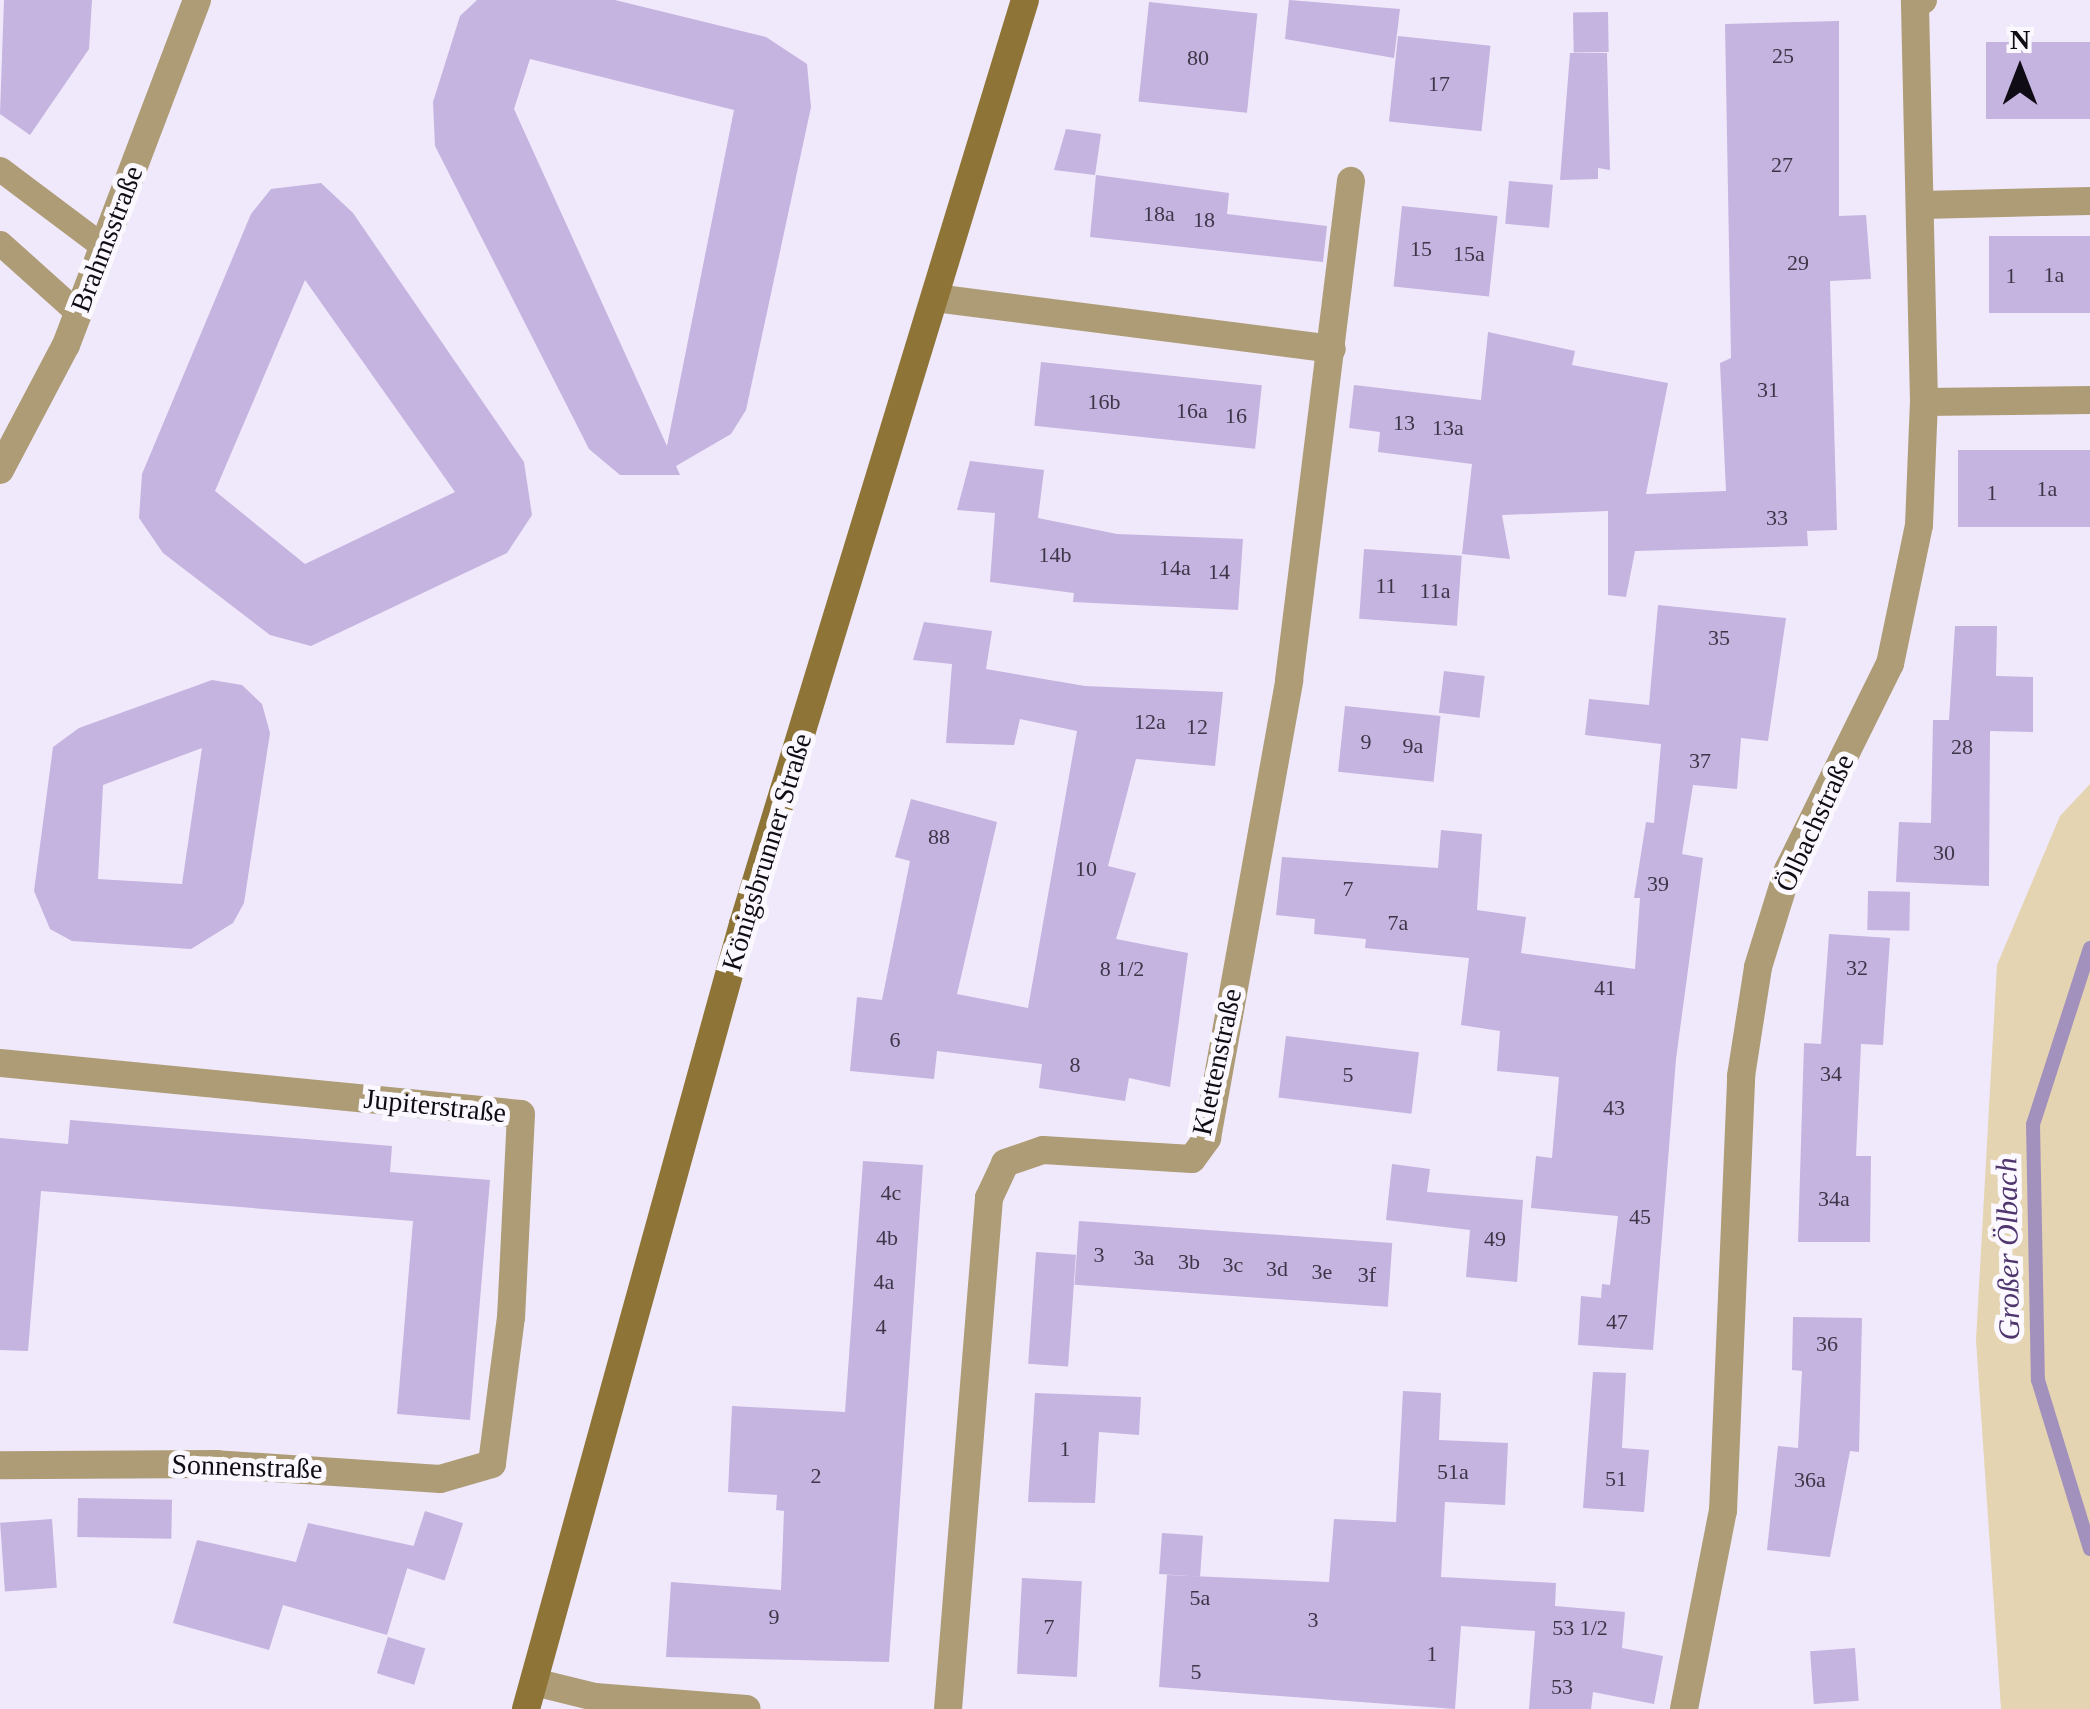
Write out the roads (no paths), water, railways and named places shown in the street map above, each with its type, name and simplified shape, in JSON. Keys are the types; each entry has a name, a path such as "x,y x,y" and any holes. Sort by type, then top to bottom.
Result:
{"main road":[{"name":"Königsbrunner Straße","path":"526,1709 744,924 1024,0"}],"street":[{"name":"Brahmsstraße","path":"0,470 79,314 198,0"},
{"name":"Ölbachstraße","path":"1684,1709 1723,1511 1741,1076 1758,967 1788,870 1890,664 1919,526 1924,402 1919,0"},
{"name":"Klettenstraße","path":"948,1709 990,1198 1006,1162 1043,1150 1163,1162 1192,1160 1208,1138 1289,680 1351,181"},
{"path":"1922,205 2090,201"},
{"path":"935,298 1332,349"},
{"path":"1924,402 2090,400"},
{"name":"Jupiterstraße","path":"0,1063 521,1114 511,1317 492,1464"},
{"name":"Sonnenstraße","path":"0,1465 218,1464 440,1479 492,1464"},
{"path":"534,1682 595,1697 747,1709"}],"lane":[{"path":"0,169 104,247"},
{"path":"0,243 79,314"}],"waterway":[{"name":"Großer Ölbach","path":"2090,948 2033,1124 2038,1380 2090,1549"}]}
